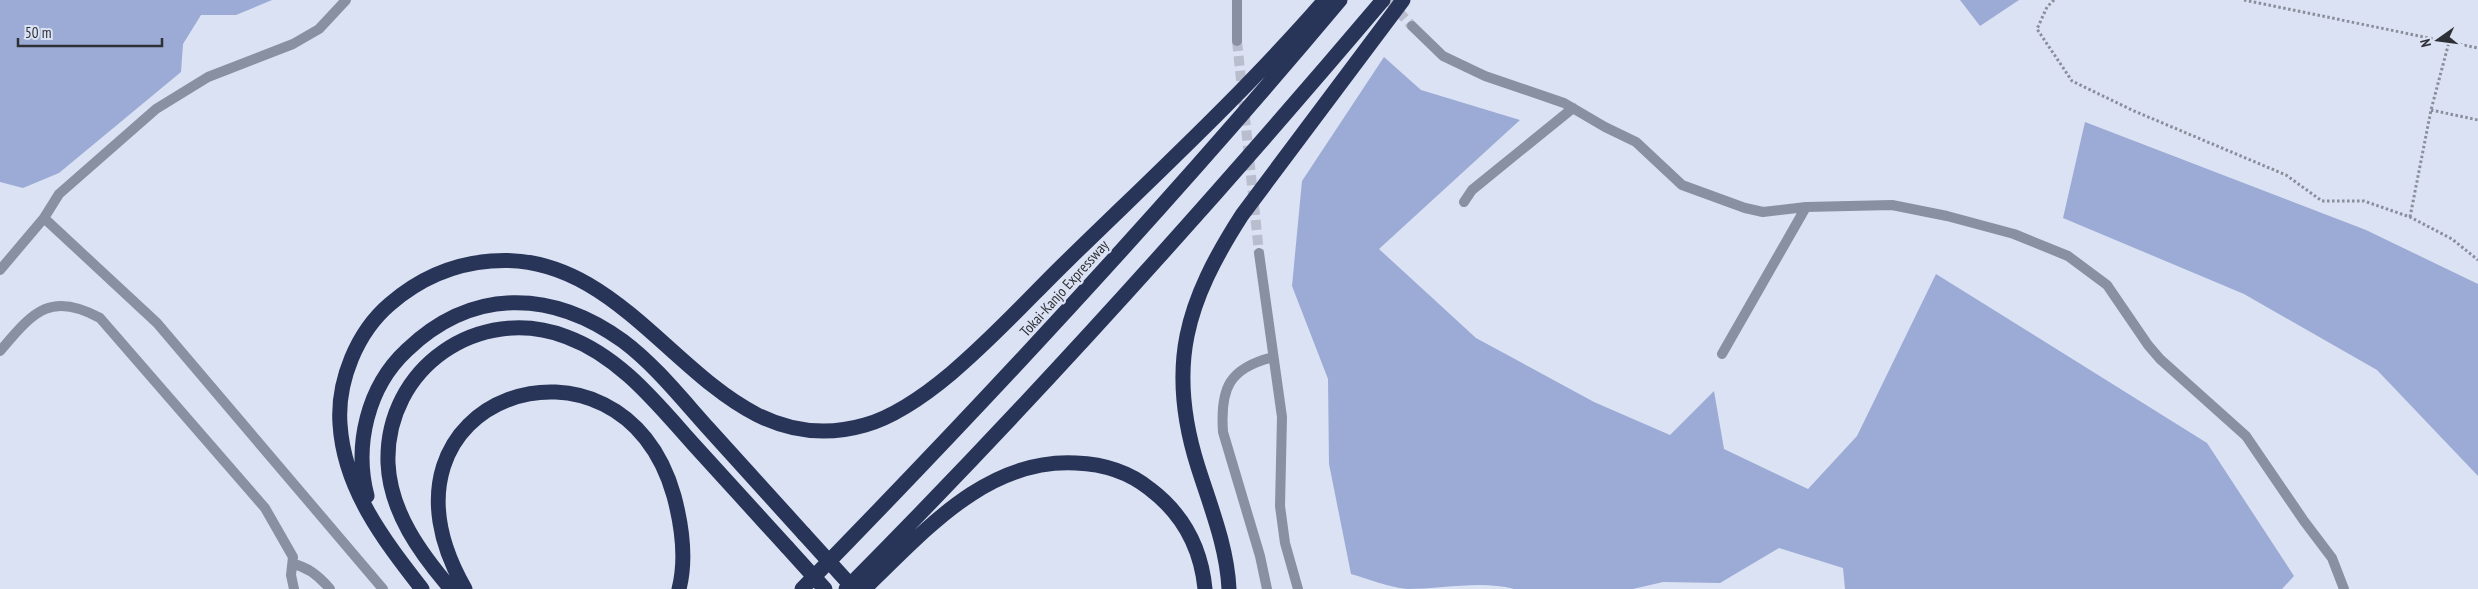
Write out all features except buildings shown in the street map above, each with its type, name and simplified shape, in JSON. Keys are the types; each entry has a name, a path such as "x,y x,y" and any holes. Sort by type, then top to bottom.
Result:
{"highway":[{"path":"422,589 386,542 359,495 349,471 340,430 340,399 354,353 368,329 385,308 428,277 468,264 502,260 528,262 551,267 597,288 622,305 718,389 754,414 774,423 796,429 843,430 868,424 912,403 971,355 1168,163 1325,0"},
{"name":"Tokai-Kanjo Expressway","path":"802,589 955,430 1095,280 1340,0"},
{"path":"846,589 956,476 1110,312 1218,192 1383,0"},
{"path":"1229,589 1226,561 1220,534 1189,437 1183,409 1181,380 1183,356 1195,306 1220,250 1242,216 1403,0"},
{"path":"386,542 367,495 362,470 361,443 370,410 387,374 402,355 436,325 458,314 502,303 526,303 551,306 576,314 623,342 668,384 854,589"},
{"path":"451,589 424,555 399,512 388,464 390,434 402,397 429,362 463,340 503,328 545,330 568,337 610,361 652,399 825,589"},
{"path":"465,589 446,550 440,527 438,504 440,482 445,461 456,441 470,422 488,409 523,394 551,391 573,393 595,400 633,426 649,444 672,488 682,535 684,560 680,589"},
{"path":"864,589 941,516 989,482 1013,472 1065,462 1092,464 1120,471 1143,484 1163,499 1190,534 1198,552 1205,589"}],"street":[{"path":"0,270 44,218 60,194 156,109 208,77 293,44 319,29 346,0"},
{"path":"1237,0 1237,41"},
{"path":"1412,26 1443,56 1485,76 1564,103 1636,142 1682,185 1745,208 1763,212 1806,207 1892,205 2014,234 2068,256 2107,285 2148,345 2160,359 2246,436 2304,521 2332,558 2344,589"},
{"path":"1464,202 1472,190 1573,108"},
{"path":"1722,354 1806,207"},
{"path":"44,218 157,323 383,589"},
{"path":"1260,253 1282,417 1280,506 1285,543 1298,589"},
{"path":"0,351 32,315 50,307 78,306 100,318 266,508 293,557 291,575 294,589"},
{"path":"1267,589 1260,556 1222,432 1221,414 1222,398 1228,382 1247,366 1273,357"},
{"path":"293,564 302,566 314,573 330,589"}],"path":[{"path":"2054,0 2047,7 2037,28 2072,81 2134,111 2286,175 2322,201 2364,201 2410,217 2452,239 2478,260"},
{"path":"2244,0 2478,48"},
{"path":"2410,217 2431,110 2448,42"},
{"path":"2431,110 2478,120"}],"shaded area":[{"path":"0,0 272,0 236,15 201,15 183,44 181,72 59,173 23,188 0,182"},
{"path":"1960,0 2019,0 1980,26"},
{"path":"1384,57 1421,90 1520,120 1379,249 1476,338 1594,402 1670,435 1714,391 1724,449 1808,489 1857,436 1936,274 2207,443 2294,576 2282,589 1845,589 1843,568 1779,548 1720,583 1663,582 1633,589 1514,589 1501,586 1475,585 1407,589 1386,585 1351,574 1329,464 1328,379 1292,286 1302,181"},
{"path":"2085,122 2366,230 2478,284 2478,476 2377,370 2244,294 2063,218"}],"tunnel":[{"path":"1388,0 1412,26"},
{"path":"1237,41 1259,253"}]}
